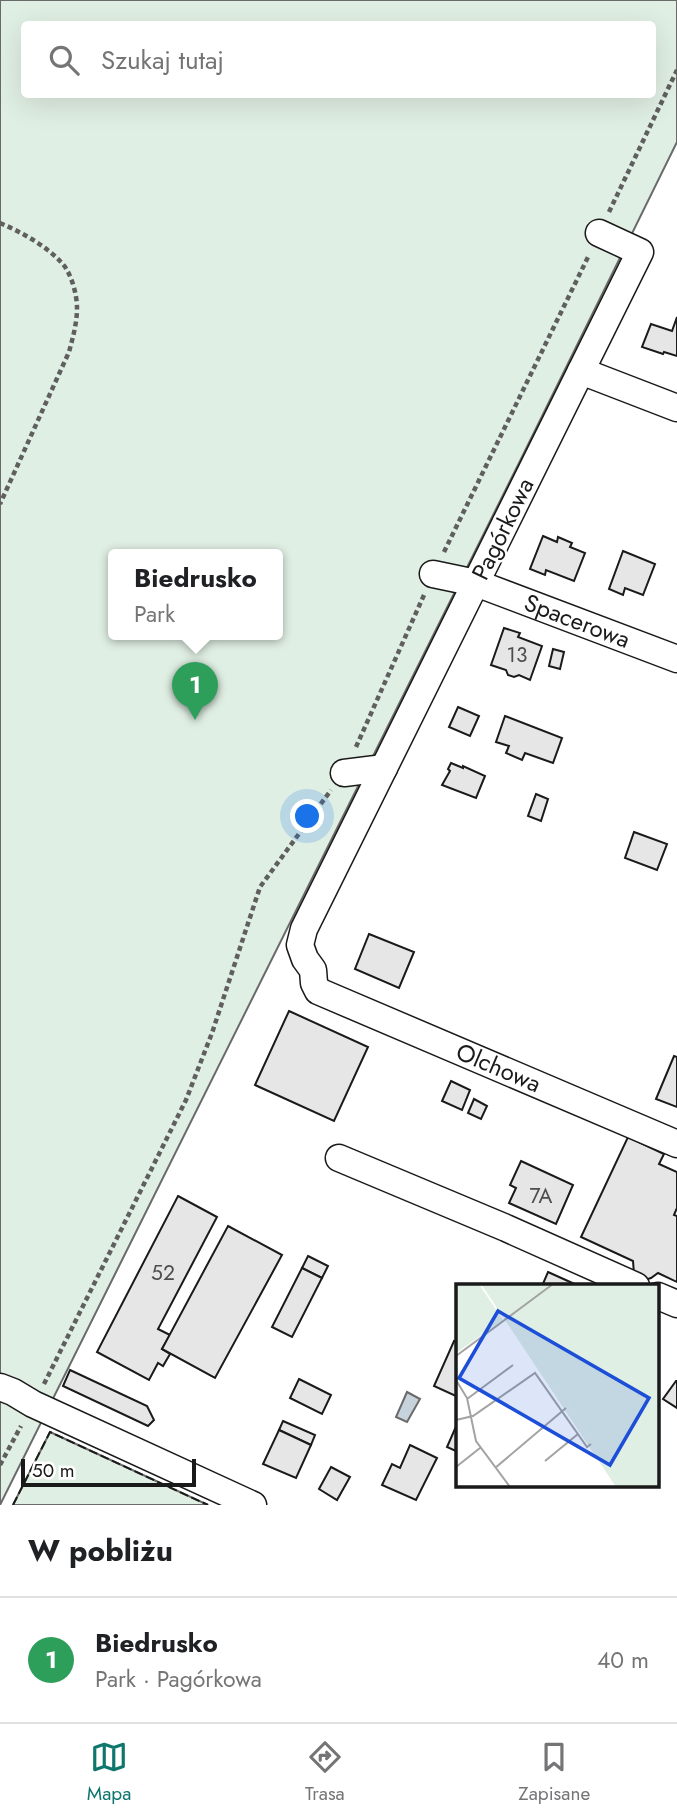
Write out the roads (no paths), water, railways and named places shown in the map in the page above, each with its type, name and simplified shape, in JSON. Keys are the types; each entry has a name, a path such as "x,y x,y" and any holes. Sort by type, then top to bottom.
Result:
{"street":[{"name":"Pagórkowa","path":"318,991 313,970 300,945 304,929 640,252 599,233"},
{"path":"581,371 677,408"},
{"name":"Spacerowa","path":"433,574 476,583 677,659"},
{"path":"344,773 384,768"},
{"name":"Olchowa","path":"318,991 677,1144"},
{"path":"339,1158 632,1284"},
{"path":"660,1297 677,1304"},
{"path":"0,1387 253,1505"}],"place":[{"name":"Biedrusko","path":"195,720"}]}
